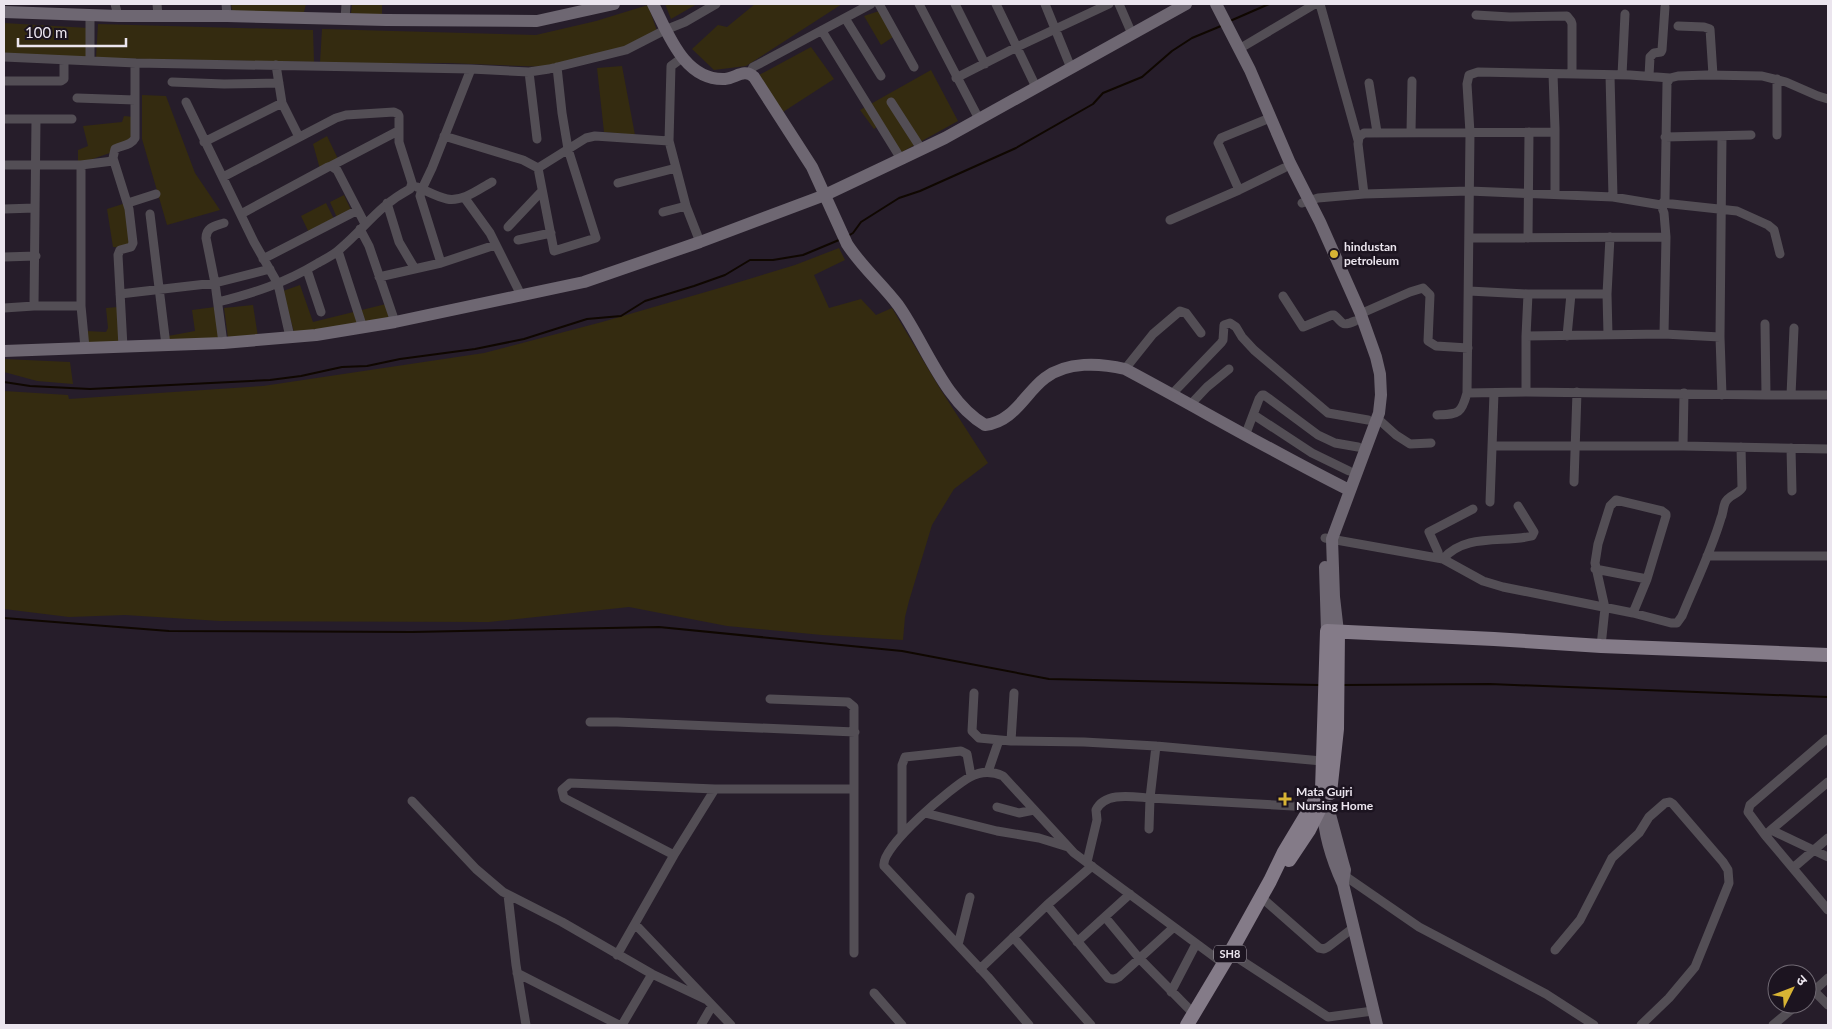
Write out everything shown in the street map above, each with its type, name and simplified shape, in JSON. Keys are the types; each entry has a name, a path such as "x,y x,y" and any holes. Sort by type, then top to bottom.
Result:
{"main road":[{"path":"4,12 90,15 117,10 226,10 345,20 537,21 614,4"},
{"path":"653,4 682,58 693,68 711,77 724,79 745,72 754,76 812,167 846,244 899,308 951,392 971,416 986,425 1000,422 1045,378 1076,365 1095,365 1125,369 1245,436 1346,488"},
{"path":"4,351 166,346 316,335 395,322 584,282 827,200 979,119 1132,34 1168,8 1186,4"},
{"path":"1213,6 1228,34 1284,168 1305,202"},
{"path":"1228,34 1239,49 1305,202 1376,357 1380,374 1381,395 1329,539 1334,597 1331,706 1334,762 1321,802"},
{"path":"1346,488 1349,470 1358,447 1373,419"},
{"path":"1332,632 1600,646 1828,655"},
{"path":"1331,706 1322,761 1321,802 1324,826 1329,850 1344,880 1353,928 1377,1025"},
{"name":"SH8","path":"1190,1020 1227,959 1284,852 1321,802"}],"street":[{"path":"345,20 346,4"},
{"path":"4,57 135,63 276,64 529,72 626,50 685,22 716,4"},
{"path":"750,73 759,64 871,4"},
{"path":"879,4 914,67"},
{"path":"919,4 979,119"},
{"path":"955,4 985,64"},
{"path":"996,4 1036,87"},
{"path":"1045,4 1071,68"},
{"path":"956,78 1109,4"},
{"path":"1119,4 1132,34"},
{"path":"1239,49 1315,4"},
{"path":"1320,4 1358,140 1364,194"},
{"path":"1649,76 1650,56 1662,50 1666,7"},
{"path":"1622,75 1625,14"},
{"path":"90,15 90,61"},
{"path":"1476,15 1510,17 1567,16 1572,24 1572,73"},
{"path":"845,18 881,76"},
{"path":"1678,26 1710,29 1713,75"},
{"path":"822,31 901,159"},
{"path":"682,58 672,66 669,140 686,206 700,242"},
{"path":"4,80 61,81 64,79 64,60"},
{"path":"123,347 119,251 121,248 131,247 133,243 128,203 113,161 115,149 128,145 135,138 135,63"},
{"path":"276,64 282,103 299,137"},
{"path":"444,136 523,160 538,168 554,250 596,238 568,150 557,67"},
{"path":"441,263 421,201 422,189 471,69"},
{"path":"529,72 537,139"},
{"path":"1437,415 1456,414 1464,405 1467,393 1470,238 1470,133 1467,84 1469,75 1478,72 1572,73 1670,78 1713,75 1762,76 1777,79 1818,96 1827,96"},
{"path":"1553,74 1555,194"},
{"path":"1610,75 1613,197"},
{"path":"1664,334 1666,237 1662,204 1667,83 1670,78"},
{"path":"1777,79 1777,135"},
{"path":"1411,132 1412,81"},
{"path":"172,82 279,83"},
{"path":"1369,83 1377,132"},
{"path":"77,98 135,100"},
{"path":"186,102 240,214 278,284 290,337"},
{"path":"891,102 922,150"},
{"path":"204,142 282,103"},
{"path":"223,177 299,137 346,115 394,112 398,114 399,142 412,186"},
{"path":"4,119 72,119"},
{"path":"34,306 36,119"},
{"path":"1239,190 1218,143 1221,138 1265,120"},
{"path":"240,214 328,166 398,131"},
{"path":"1358,140 1360,135 1364,133 1377,132 1555,132"},
{"path":"1528,238 1529,132"},
{"path":"1665,137 1752,135"},
{"path":"538,168 586,138 595,136 669,140"},
{"path":"1722,136 1720,337 1722,394"},
{"path":"4,165 81,165 113,161"},
{"path":"81,165 81,306 85,348"},
{"path":"331,166 337,170 356,210 395,322"},
{"path":"618,183 676,168"},
{"path":"1170,220 1284,168"},
{"path":"412,186 452,200 464,197 492,182"},
{"path":"218,302 278,284 307,270 338,251 387,203 412,186"},
{"path":"1305,202 1318,198 1364,194 1469,191 1613,197 1742,213 1771,227 1776,233 1780,254"},
{"path":"508,227 542,192"},
{"path":"128,203 156,194"},
{"path":"464,197 487,227 521,296"},
{"path":"387,203 399,242 415,269"},
{"path":"663,212 686,206"},
{"path":"4,209 35,208"},
{"path":"263,259 356,210"},
{"path":"150,214 166,346"},
{"path":"223,343 206,234 209,229 224,223"},
{"path":"518,240 551,233"},
{"path":"1608,335 1607,294 1610,237"},
{"path":"1470,238 1666,237"},
{"path":"379,277 441,263 495,244"},
{"path":"338,251 363,328"},
{"path":"4,257 36,256"},
{"path":"120,294 215,283 270,269"},
{"path":"307,270 321,312"},
{"path":"1283,296 1303,327 1332,315 1345,324 1410,292 1424,288 1430,295 1428,338 1430,344 1468,348"},
{"path":"1469,291 1528,294 1607,294"},
{"path":"1526,392 1528,294"},
{"path":"1567,336 1571,294"},
{"path":"4,308 81,306"},
{"path":"1125,369 1153,334 1180,311 1186,312 1201,333"},
{"path":"1172,394 1221,343 1224,325 1230,323 1236,327 1254,350 1328,413 1373,419 1407,442 1414,444 1431,443"},
{"path":"1766,324 1766,395"},
{"path":"1791,395 1794,328"},
{"path":"1526,336 1664,334 1720,337"},
{"path":"1190,405 1229,368"},
{"path":"1467,393 1577,392 1828,395"},
{"path":"1574,482 1577,392"},
{"path":"1684,393 1684,446"},
{"path":"1490,502 1494,394"},
{"path":"1245,436 1259,399 1264,395 1318,435 1335,443 1358,447"},
{"path":"1254,415 1312,453 1330,463 1349,470"},
{"path":"1492,446 1684,446 1828,449"},
{"path":"1329,539 1441,559 1483,581 1503,587 1677,623 1682,616 1707,556 1722,518 1725,503 1732,496 1739,493 1742,488 1741,447"},
{"path":"1792,448 1792,490"},
{"path":"1600,646 1605,608 1595,569 1598,544 1613,502 1620,501 1666,514 1646,580 1633,613"},
{"path":"1441,559 1468,543 1532,536 1534,532 1518,506"},
{"path":"1441,559 1430,532 1473,509"},
{"path":"1707,556 1828,556"},
{"path":"1595,569 1646,580"},
{"path":"974,693 972,731 979,738 1011,741 1084,742 1156,746 1322,761"},
{"path":"1011,741 1014,693"},
{"path":"770,699 848,702 854,708 854,953"},
{"path":"590,722 855,732"},
{"path":"1826,737 1750,805 1748,812 1768,833 1793,868 1825,899 1828,910"},
{"path":"988,772 999,740"},
{"path":"1149,829 1150,798 1156,746"},
{"path":"902,834 902,765 905,757 961,751 967,754 971,776"},
{"path":"1029,1025 980,969 884,866 885,859 902,834 925,813 971,776 988,772 994,772 1003,776 1069,848 1196,944 1227,959 1328,1017 1373,1011"},
{"path":"1768,833 1828,782"},
{"path":"674,855 564,798 562,790 570,783 715,789 854,789"},
{"path":"617,955 674,855 715,789"},
{"path":"980,969 1090,864 1097,820 1096,807 1119,796 1321,802"},
{"path":"412,801 476,869 496,887 562,922 617,955 709,1003"},
{"path":"1555,950 1580,920 1612,858 1639,833 1649,817 1666,803 1670,802 1673,804 1728,870 1729,883 1695,967 1641,1025"},
{"path":"997,807 1019,813 1034,810"},
{"path":"925,813 997,831 1039,838 1069,848"},
{"path":"1768,833 1828,857"},
{"path":"1793,868 1828,838"},
{"path":"1344,880 1419,927 1546,994 1594,1025"},
{"path":"1077,942 1130,894"},
{"path":"508,895 517,973 526,1025"},
{"path":"1261,897 1319,948 1324,949 1328,947 1353,928"},
{"path":"958,945 970,898"},
{"path":"1047,906 1110,979 1120,977 1174,927"},
{"path":"1105,917 1170,992 1190,1020"},
{"path":"635,924 731,1025"},
{"path":"1013,937 1091,1025"},
{"path":"1170,992 1196,944"},
{"path":"517,973 621,1025 652,974"},
{"path":"1817,988 1828,978"},
{"path":"874,993 902,1025"},
{"path":"1817,998 1828,1005"},
{"path":"701,1025 709,1003"},
{"path":"1773,1025 1786,1014"}],"shaded area":[{"path":"231,4 306,4 303,16 233,15"},
{"path":"352,4 382,4 382,16 351,13"},
{"path":"665,4 697,4 671,19"},
{"path":"755,4 842,4 746,66 714,70 692,49 718,25 727,27"},
{"path":"648,5 657,31 619,49 548,67 448,63 320,63 322,29 536,35 596,21"},
{"path":"879,11 893,37 881,45 864,16"},
{"path":"4,23 89,28 89,58 4,54"},
{"path":"98,24 313,30 314,62 96,58"},
{"path":"811,47 834,79 783,112 759,75"},
{"path":"622,66 635,135 604,132 597,68"},
{"path":"931,70 958,121 900,153 881,124 874,129 860,110"},
{"path":"142,95 166,96 195,173 220,210 167,225 142,139"},
{"path":"124,116 134,117 133,145 78,164 78,150 88,146 83,126 122,122"},
{"path":"327,136 339,161 320,169 313,144"},
{"path":"344,195 352,212 338,220 330,202"},
{"path":"126,203 134,246 124,248 113,247 107,209"},
{"path":"326,203 336,223 311,237 301,216"},
{"path":"839,248 845,260 814,275 829,308 861,299 876,315 892,308 939,387 988,463 954,489 932,525 909,601 905,617 903,640 727,626 629,607 489,622 220,621 125,615 69,617 4,609 4,391 68,395 69,399 263,386 484,353 716,289 795,265"},
{"path":"300,285 313,322 386,304 389,319 295,336 283,291"},
{"path":"253,305 258,337 228,338 224,308"},
{"path":"118,307 121,345 86,347 86,331 106,332 108,328 106,308"},
{"path":"215,307 221,341 169,344 168,336 195,331 192,310"},
{"path":"4,359 70,362 73,384 37,381 4,372"}],"waterway":[{"path":"1230,21 1269,4"},
{"path":"848,236 853,233 861,222 899,198 920,191 1016,148 1093,104 1103,93 1142,77 1172,51 1192,38 1221,26"},
{"path":"4,382 30,386 90,389 270,380 301,376 342,367 367,366 400,359 475,349 524,339 587,319 621,316 645,301 725,275 750,260 773,260 803,255 839,240"},
{"path":"4,618 169,631 412,632 659,627 902,651 1049,679 1319,685"},
{"path":"1343,685 1490,684 1828,697"}],"place":[{"name":"hindustan petroleum","path":"1334,254"},
{"name":"Mata Gujri Nursing Home","path":"1285,799"}]}
